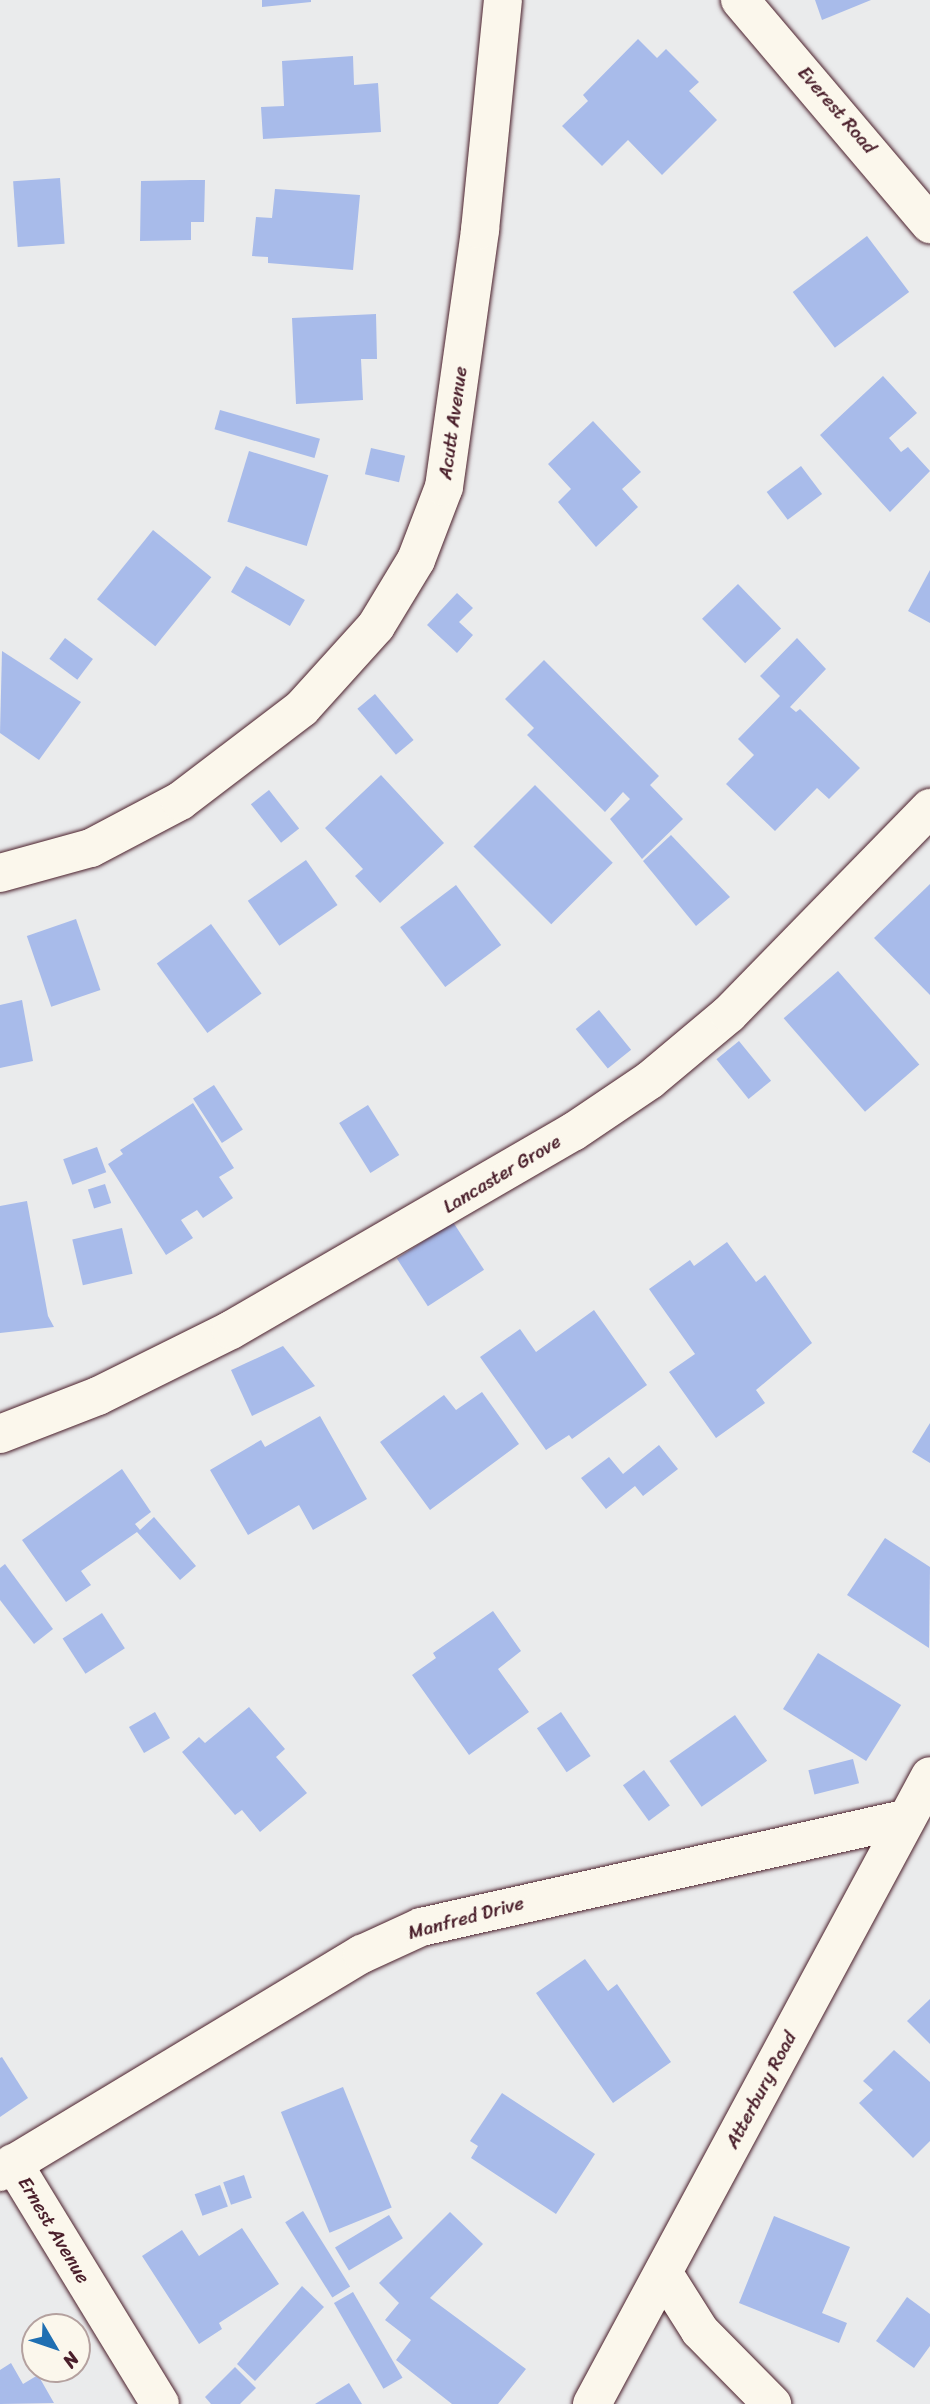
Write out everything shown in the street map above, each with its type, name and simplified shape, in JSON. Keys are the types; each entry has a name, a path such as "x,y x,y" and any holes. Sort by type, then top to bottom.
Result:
{"street":[{"name":"Acutt Avenue","path":"0,873 92,848 180,801 302,708 376,626 416,560 444,487 480,230 503,0"},
{"name":"Everest Road","path":"740,0 930,224"},
{"name":"Lancaster Grove","path":"0,1434 98,1396 231,1330 505,1174 617,1102 729,1014 930,808"},
{"name":"Atterbury Road","path":"592,2404 930,1776"},
{"name":"Manfred Drive","path":"7,2168 362,1954 421,1927 905,1819"},
{"name":"Ernest Avenue","path":"7,2168 160,2404"},
{"path":"664,2274 700,2331 772,2404"}],"building":[{"path":"262,0 311,0 311,2 262,7"},
{"path":"815,0 871,0 822,20"},
{"path":"638,39 657,58 666,49 699,82 689,91 717,120 662,175 628,140 602,166 562,126 588,101 583,95"},
{"path":"353,56 354,85 378,83 381,132 263,139 261,107 284,106 282,61"},
{"path":"60,178 65,244 18,247 13,181"},
{"path":"205,180 204,222 191,222 191,240 140,241 141,181"},
{"path":"275,189 360,195 353,270 268,263 268,257 252,256 256,217 272,218"},
{"path":"867,236 909,292 835,348 793,292"},
{"path":"376,314 377,359 361,359 363,400 296,404 292,318"},
{"path":"883,376 917,413 889,438 901,452 908,447 930,471 890,512 820,435"},
{"path":"220,410 320,439 314,458 214,429"},
{"path":"593,421 641,472 622,489 638,507 596,547 558,502 571,489 548,464"},
{"path":"371,448 405,456 399,482 365,474"},
{"path":"249,451 328,475 307,546 227,522"},
{"path":"801,466 822,494 788,520 767,492"},
{"path":"153,530 211,577 155,646 97,599"},
{"path":"246,566 305,600 290,626 231,592"},
{"path":"930,570 930,623 908,611"},
{"path":"738,584 781,629 745,663 702,619"},
{"path":"457,593 473,608 459,622 473,635 457,653 427,625"},
{"path":"65,638 93,659 77,680 49,659"},
{"path":"797,638 826,669 790,707 796,712 800,709 860,768 829,799 817,788 775,831 726,784 754,755 738,739 780,696 760,676"},
{"path":"2,651 81,702 39,760 0,733"},
{"path":"544,660 659,776 650,785 683,819 642,859 610,819 630,799 623,792 605,812 527,735 534,728 505,699"},
{"path":"375,694 414,740 396,755 357,709"},
{"path":"381,775 444,843 380,903 355,876 363,869 325,828"},
{"path":"535,785 613,863 551,924 473,847"},
{"path":"269,790 299,829 281,843 251,804"},
{"path":"671,835 730,897 696,926 643,861"},
{"path":"306,860 338,905 279,946 248,901"},
{"path":"930,884 930,995 874,938"},
{"path":"456,885 501,945 445,987 400,927"},
{"path":"76,919 100,990 51,1007 27,936"},
{"path":"211,924 262,994 207,1033 157,963"},
{"path":"838,971 919,1065 865,1112 784,1018"},
{"path":"22,1000 33,1061 0,1068 0,1005"},
{"path":"599,1010 631,1050 608,1069 576,1029"},
{"path":"739,1041 771,1081 749,1099 716,1059"},
{"path":"214,1085 243,1129 222,1143 193,1099"},
{"path":"193,1103 234,1168 219,1177 233,1198 203,1218 197,1210 181,1220 193,1238 166,1255 108,1164 123,1154 120,1150"},
{"path":"368,1105 399,1155 370,1173 339,1123"},
{"path":"97,1147 106,1172 72,1185 63,1159"},
{"path":"105,1184 111,1203 94,1209 88,1190"},
{"path":"27,1201 48,1316 54,1327 0,1333 0,1206"},
{"path":"453,1222 484,1270 428,1306 397,1258"},
{"path":"122,1228 133,1274 83,1285 72,1239"},
{"path":"727,1242 756,1282 765,1275 812,1343 756,1390 765,1403 716,1438 669,1372 695,1354 649,1289 690,1260 694,1266"},
{"path":"594,1310 647,1385 572,1439 569,1435 546,1450 480,1357 520,1329 536,1352"},
{"path":"283,1346 315,1386 252,1416 231,1370"},
{"path":"482,1392 519,1444 430,1510 380,1442 444,1395 456,1410"},
{"path":"320,1416 367,1499 313,1530 299,1505 248,1535 210,1470 261,1440 265,1447"},
{"path":"930,1423 930,1463 912,1452"},
{"path":"659,1445 678,1469 643,1496 635,1486 606,1509 581,1478 609,1457 623,1474"},
{"path":"122,1469 151,1512 135,1524 140,1530 154,1517 196,1566 180,1580 137,1532 81,1571 91,1585 66,1602 22,1540"},
{"path":"885,1538 930,1567 929,1648 847,1595"},
{"path":"5,1564 53,1629 34,1644 0,1600 0,1568"},
{"path":"493,1611 521,1651 498,1669 529,1712 469,1755 412,1675 436,1658 433,1653"},
{"path":"102,1613 125,1648 85,1674 63,1639"},
{"path":"818,1653 901,1705 866,1761 783,1709"},
{"path":"249,1707 285,1749 276,1757 307,1793 260,1832 242,1810 235,1815 182,1752 199,1737 205,1743"},
{"path":"155,1712 170,1738 144,1753 129,1727"},
{"path":"561,1712 591,1756 567,1772 537,1728"},
{"path":"735,1715 767,1761 702,1807 669,1761"},
{"path":"853,1759 859,1783 814,1794 808,1770"},
{"path":"644,1770 670,1806 649,1821 623,1785"},
{"path":"585,1959 608,1991 617,1984 671,2062 613,2103 536,1993"},
{"path":"930,1999 930,2044 907,2021"},
{"path":"894,2050 930,2082 930,2141 913,2158 859,2103 873,2090 863,2081"},
{"path":"2,2057 28,2098 0,2117 0,2058"},
{"path":"343,2087 392,2208 330,2233 281,2112"},
{"path":"502,2093 595,2154 556,2214 471,2158 478,2146 470,2141"},
{"path":"244,2175 252,2198 231,2205 223,2182"},
{"path":"220,2185 228,2207 202,2216 195,2194"},
{"path":"303,2211 350,2286 332,2298 285,2222"},
{"path":"450,2212 483,2244 430,2298 526,2369 498,2404 452,2404 396,2360 411,2340 385,2320 399,2303 379,2283"},
{"path":"389,2215 403,2238 349,2271 335,2247"},
{"path":"774,2216 850,2247 822,2313 847,2323 839,2343 739,2303"},
{"path":"242,2228 279,2284 219,2323 222,2329 199,2344 142,2256 182,2230 199,2256"},
{"path":"302,2286 324,2307 255,2381 237,2364"},
{"path":"353,2292 402,2378 383,2389 334,2303"},
{"path":"907,2297 930,2314 930,2346 914,2368 876,2341"},
{"path":"11,2363 21,2383 43,2383 54,2403 0,2404 0,2370"},
{"path":"235,2367 256,2388 240,2404 211,2404 205,2397"},
{"path":"349,2383 362,2404 315,2404"}]}
